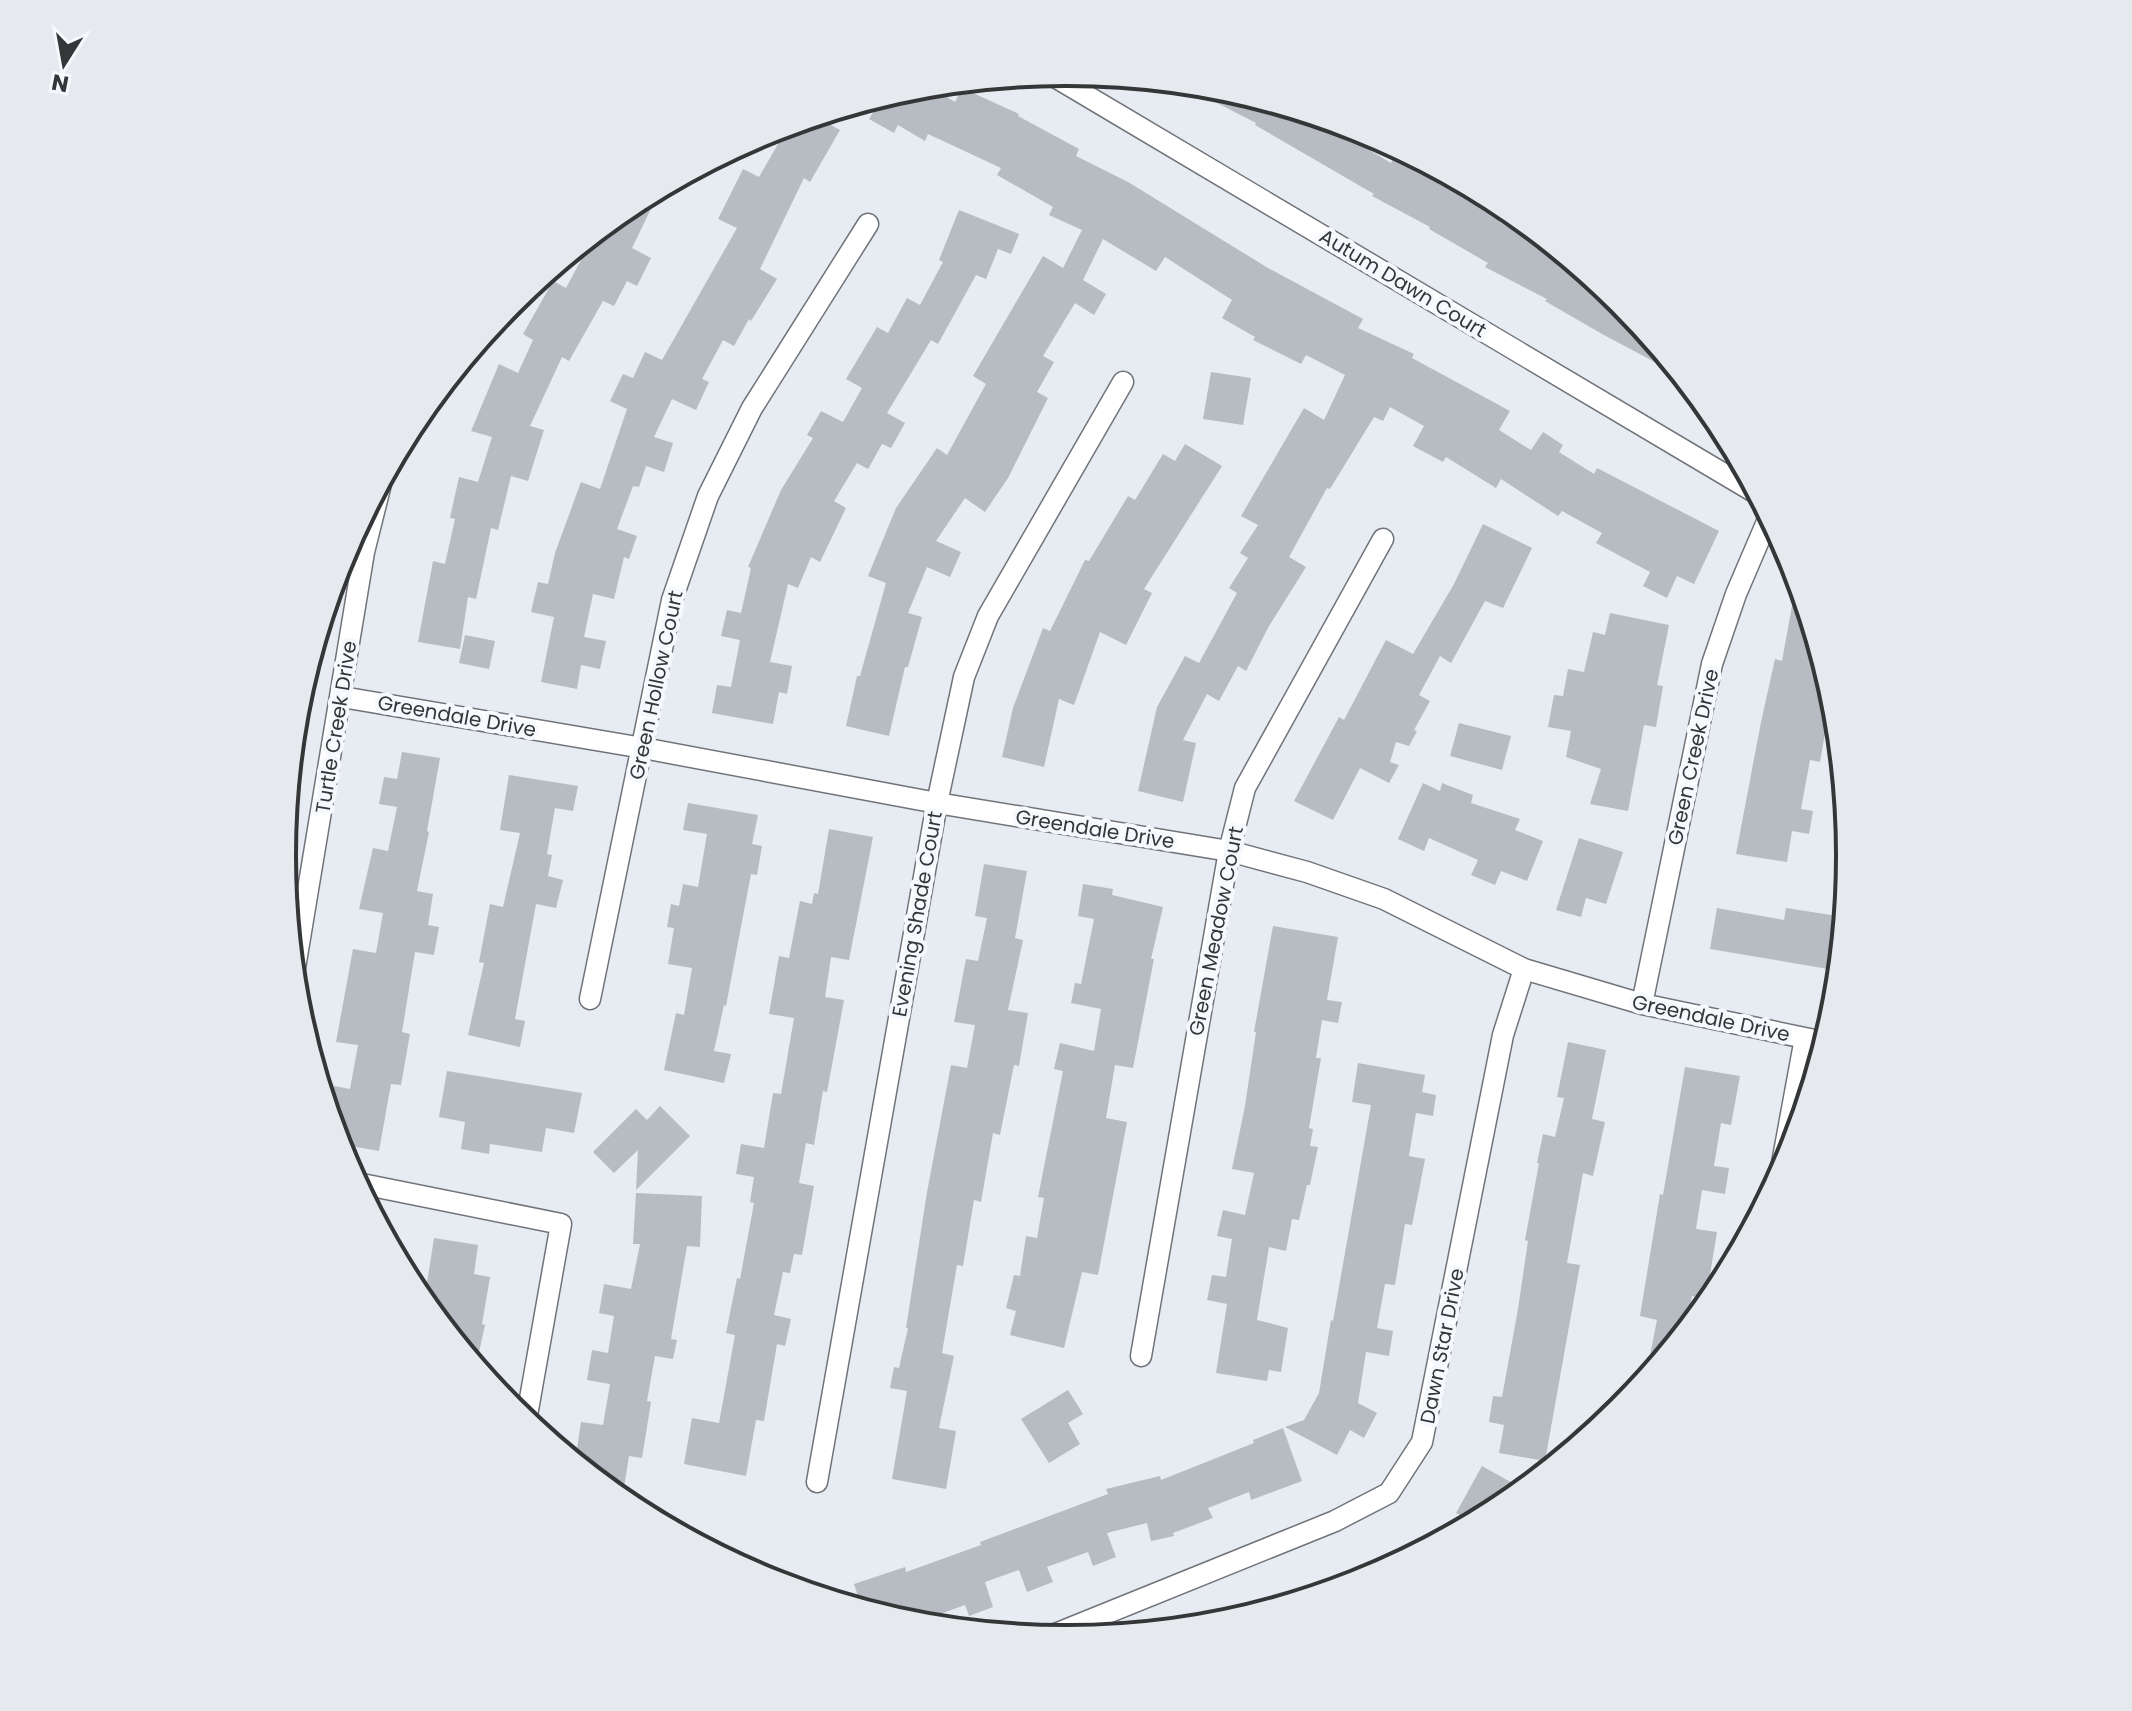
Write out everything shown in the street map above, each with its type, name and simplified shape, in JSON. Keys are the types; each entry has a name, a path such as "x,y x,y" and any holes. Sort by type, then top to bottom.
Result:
{"street":[{"name":"Autum Dawn Court","path":"1071,86 1738,482"},
{"name":"Green Hollow Court","path":"590,999 672,600 708,496 752,408 868,224"},
{"name":"Evening Shade Court","path":"817,1482 937,803 964,677 988,616 1123,382"},
{"name":"Turtle Creek Drive","path":"301,934 370,528"},
{"name":"Green Creek Drive","path":"1642,1004 1712,664 1736,594 1763,531"},
{"name":"Green Meadow Court","path":"1141,1356 1229,851 1245,788 1383,539"},
{"name":"Greendale Drive","path":"342,697 643,748 937,803 1229,851 1307,872 1384,899 1524,969 1642,1004 1813,1040"},
{"name":"Dawn Star Drive","path":"1079,1624 1335,1521 1389,1493 1422,1442 1503,1035 1524,969"},
{"path":"371,1186 561,1224 529,1406"}],"building":[{"path":"972,92 1019,114 1079,149 1076,156 1128,182 1268,268 1363,319 1358,328 1414,354 1412,358 1510,411 1499,430 1531,450 1543,432 1563,445 1559,452 1594,474 1597,468 1719,531 1694,584 1677,576 1667,598 1643,586 1650,572 1596,543 1602,533 1562,511 1558,516 1501,479 1496,488 1446,457 1443,462 1413,446 1424,426 1390,407 1383,421 1374,417 1330,489 1327,488 1289,557 1306,567 1269,626 1246,671 1238,666 1219,701 1207,694 1183,740 1196,743 1183,802 1138,791 1157,707 1185,656 1199,663 1237,593 1229,588 1248,558 1240,553 1258,525 1241,516 1304,408 1324,420 1345,375 1306,355 1301,364 1253,340 1255,337 1222,318 1232,300 1165,257 1156,271 1103,239 1083,280 1106,294 1094,315 1075,303 1043,356 1054,362 1037,392 1048,398 1008,478 985,512 965,498 936,541 961,552 950,577 927,567 908,613 922,617 908,667 905,667 889,736 846,726 857,676 860,676 886,583 868,576 896,508 937,448 947,455 986,384 973,376 1043,256 1063,268 1082,230 1049,215 1053,207 997,175 1001,168 928,134 925,141 898,125 894,133 869,119 874,110 945,96 955,102 959,94"},
{"path":"1212,100 1313,127 1363,146 1391,163 1393,159 1406,165 1451,189 1494,216 1573,277 1610,311 1657,363 1485,267 1488,263 1372,196 1374,194"},
{"path":"829,124 840,130 810,182 804,178 760,269 777,279 734,346 723,340 702,379 709,382 696,410 672,399 654,437 673,443 664,472 646,466 639,487 633,486 617,529 637,536 629,559 624,557 614,599 593,594 584,637 606,641 600,669 581,665 577,689 541,682 554,617 531,612 538,582 548,584 555,553 581,482 600,489 627,409 610,401 623,374 633,378 645,352 662,360 737,228 718,219 743,169 759,177 779,142"},
{"path":"652,207 632,248 651,258 637,286 627,281 614,306 603,301 569,361 562,357 530,426 544,430 528,481 511,476 498,530 491,528 476,599 468,597 460,649 418,642 433,561 445,564 455,519 450,518 459,477 478,482 492,437 471,431 499,364 518,373 533,340 523,334 551,284 554,282 566,288 582,258"},
{"path":"959,210 1019,234 1011,254 998,249 986,279 976,275 938,344 931,340 887,413 905,423 891,448 882,444 868,469 857,463 834,501 846,508 820,562 811,557 798,588 788,584 770,662 792,666 787,694 779,692 773,724 712,713 717,685 731,687 740,640 721,636 727,610 741,613 751,568 748,567 781,490 813,438 807,435 821,411 843,422 862,388 846,379 877,327 888,333 907,298 920,305 943,262 939,260"},
{"path":"1211,372 1251,378 1243,425 1203,419"},
{"path":"1185,444 1222,466 1144,589 1152,593 1126,645 1100,632 1074,705 1059,699 1044,767 1002,757 1013,708 1043,628 1050,631 1085,560 1089,561 1128,496 1135,500 1163,454 1175,461"},
{"path":"1483,524 1532,548 1503,608 1485,601 1451,663 1440,656 1419,695 1430,701 1414,730 1417,731 1409,746 1396,742 1390,762 1399,765 1389,783 1360,768 1333,820 1294,801 1339,717 1344,720 1386,640 1413,654 1454,584"},
{"path":"1793,602 1809,656 1825,732 1820,762 1810,760 1801,809 1813,811 1809,834 1792,831 1787,862 1736,854 1775,659 1782,661"},
{"path":"1610,613 1669,625 1657,685 1663,686 1656,727 1644,725 1628,811 1590,804 1601,769 1566,757 1571,731 1548,727 1554,695 1563,696 1568,669 1584,672 1593,632 1605,635"},
{"path":"465,635 495,641 489,669 459,663"},
{"path":"1459,723 1511,736 1502,770 1450,756"},
{"path":"402,752 440,758 417,891 433,894 428,925 439,927 434,955 415,952 402,1032 410,1034 401,1085 391,1084 379,1151 354,1147 333,1090 334,1086 350,1089 358,1045 336,1042 353,949 376,953 383,913 359,909 373,848 388,851 397,807 379,804 384,777 397,779"},
{"path":"509,775 578,786 573,811 555,808 547,854 552,855 548,876 563,880 556,908 536,904 515,1019 525,1021 520,1047 468,1035 484,963 479,962 490,904 503,907 520,833 500,830"},
{"path":"1423,783 1440,791 1442,783 1473,795 1471,803 1520,819 1515,830 1543,841 1527,881 1501,871 1495,885 1471,875 1478,860 1429,838 1424,851 1398,839"},
{"path":"688,803 758,815 752,844 762,846 757,875 751,874 726,1006 714,1051 731,1054 724,1083 664,1070 676,1013 684,1015 692,968 668,964 674,928 667,927 671,904 679,906 683,884 698,887 707,834 683,830"},
{"path":"829,829 873,837 849,960 831,957 825,997 844,1000 814,1145 806,1143 799,1183 814,1186 802,1255 794,1254 790,1273 783,1272 774,1315 791,1319 785,1346 777,1344 764,1421 756,1420 746,1476 684,1464 692,1418 719,1423 735,1335 726,1333 754,1203 750,1202 754,1177 736,1174 741,1144 764,1148 773,1093 781,1094 794,1018 769,1014 779,956 789,958 800,901 812,904 814,893 818,894"},
{"path":"1579,838 1623,852 1606,904 1586,898 1581,917 1556,910"},
{"path":"984,864 1027,871 1015,938 1023,940 1008,1010 1028,1013 1019,1066 1014,1065 1000,1135 993,1133 981,1202 974,1200 963,1266 957,1265 942,1353 954,1356 939,1428 956,1431 946,1489 892,1479 907,1391 890,1388 894,1367 899,1368 908,1328 927,1192 951,1065 967,1068 975,1025 954,1022 966,959 978,961 987,918 975,916"},
{"path":"1083,884 1113,889 1112,895 1163,907 1133,1068 1115,1065 1106,1118 1127,1122 1098,1275 1082,1272 1064,1348 1010,1335 1016,1311 1006,1308 1014,1275 1020,1276 1026,1236 1037,1238 1044,1198 1038,1197 1063,1071 1054,1069 1060,1043 1094,1051 1101,1009 1071,1003 1075,983 1081,984 1094,919 1078,916"},
{"path":"1717,908 1784,920 1786,908 1833,915 1827,969 1710,949"},
{"path":"1273,926 1338,937 1327,1000 1342,1002 1338,1023 1322,1020 1316,1058 1321,1058 1309,1128 1313,1129 1310,1146 1318,1147 1310,1185 1307,1185 1299,1220 1292,1219 1286,1251 1269,1247 1257,1320 1288,1328 1281,1372 1269,1370 1267,1381 1216,1373 1227,1304 1207,1300 1212,1275 1226,1277 1232,1239 1217,1236 1223,1210 1245,1215 1254,1173 1232,1169"},
{"path":"1568,1042 1606,1050 1592,1119 1605,1122 1593,1176 1583,1173 1567,1263 1580,1265 1546,1456 1541,1460 1499,1453 1504,1425 1489,1422 1493,1396 1502,1397 1518,1309 1537,1163 1543,1134 1555,1137 1564,1098 1557,1097"},
{"path":"1358,1063 1425,1075 1422,1092 1436,1095 1433,1116 1416,1113 1409,1156 1425,1159 1412,1225 1405,1224 1395,1285 1385,1284 1377,1328 1393,1331 1389,1356 1366,1352 1358,1403 1377,1413 1364,1438 1350,1430 1337,1455 1285,1427 1304,1420 1319,1393 1371,1105 1352,1102"},
{"path":"1685,1067 1740,1076 1731,1125 1721,1123 1714,1166 1729,1168 1725,1194 1702,1190 1696,1229 1717,1232 1710,1277 1696,1297 1692,1296 1691,1304 1650,1357 1657,1320 1640,1316 1660,1194 1663,1195"},
{"path":"447,1071 582,1093 574,1133 546,1128 542,1152 490,1144 489,1154 461,1149 465,1122 439,1117"},
{"path":"660,1106 690,1136 636,1190 638,1150 614,1173 593,1152 636,1109 647,1120"},
{"path":"636,1193 702,1196 700,1247 687,1246 671,1339 677,1340 673,1359 655,1356 642,1458 629,1456 624,1485 577,1449 581,1422 603,1425 610,1384 587,1380 592,1350 608,1353 614,1316 599,1313 604,1284 631,1289 640,1244 633,1244"},
{"path":"434,1238 478,1245 474,1274 490,1277 479,1353 456,1324 427,1284"},
{"path":"1068,1390 1083,1414 1068,1423 1080,1444 1049,1463 1021,1419"},
{"path":"1283,1428 1302,1481 1251,1500 1249,1492 1208,1508 1213,1518 1173,1533 1174,1536 1151,1541 1147,1523 1107,1533 1116,1557 1093,1566 1088,1552 1047,1567 1053,1582 1027,1592 1019,1570 985,1582 993,1607 969,1616 965,1605 940,1614 858,1596 854,1584 905,1567 906,1572 981,1545 980,1542 1108,1494 1106,1489 1160,1476 1161,1480 1254,1443 1253,1440"},
{"path":"1482,1466 1511,1482 1461,1516 1456,1513"}]}
